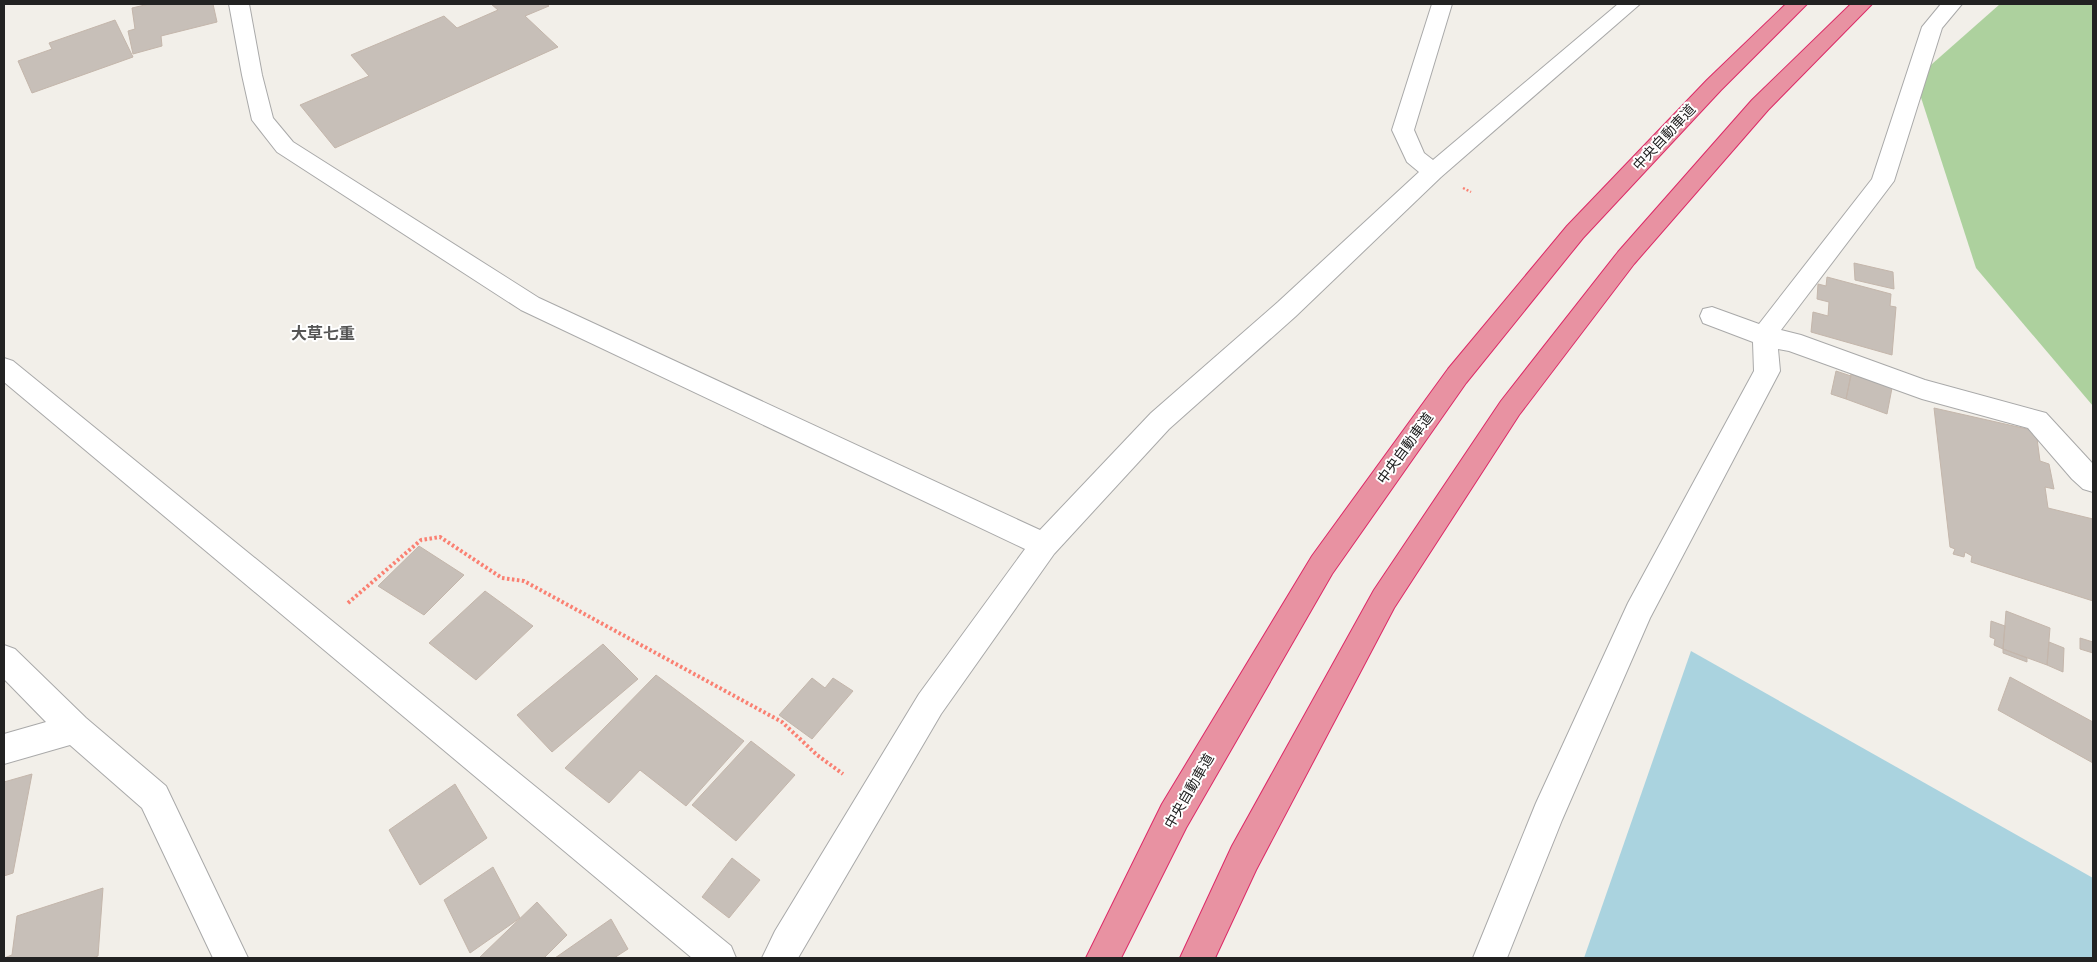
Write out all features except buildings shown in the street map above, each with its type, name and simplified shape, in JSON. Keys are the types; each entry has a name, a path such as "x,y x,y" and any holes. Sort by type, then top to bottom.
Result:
{"highway":[{"name":"中央自動車道","path":"1104,958 1174,816 1322,565 1457,376 1575,232 1714,85 1797,4"},
{"path":"1197,958 1244,858 1384,599 1510,408 1626,258 1760,105 1862,4"}],"street":[{"path":"239,4 252,75 263,120 285,147 530,304 1044,545"},
{"path":"1433,172 1416,157 1403,130 1442,4"},
{"path":"780,958 930,704 1044,545 1160,421 1288,309 1433,172 1630,4"},
{"path":"1490,958 1548,815 1638,612 1767,371 1765,337 1772,322 1883,182 1932,27 1952,4"},
{"path":"1712,316 1765,337 1792,342 1922,389 2037,420 2093,481"},
{"path":"4,368 719,958"},
{"path":"4,659 75,729 154,797 231,958"},
{"path":"4,749 75,729"}],"path":[{"path":"319,628 422,540 440,537 502,578 524,581 782,722 817,755 844,775"}],"green space":[{"path":"2000,4 2093,4 2093,406 1976,268 1915,79"}],"water":[{"path":"1691,651 2093,878 2093,958 1584,958"}],"district":[{"name":"大草七重","path":"323,333"}]}
